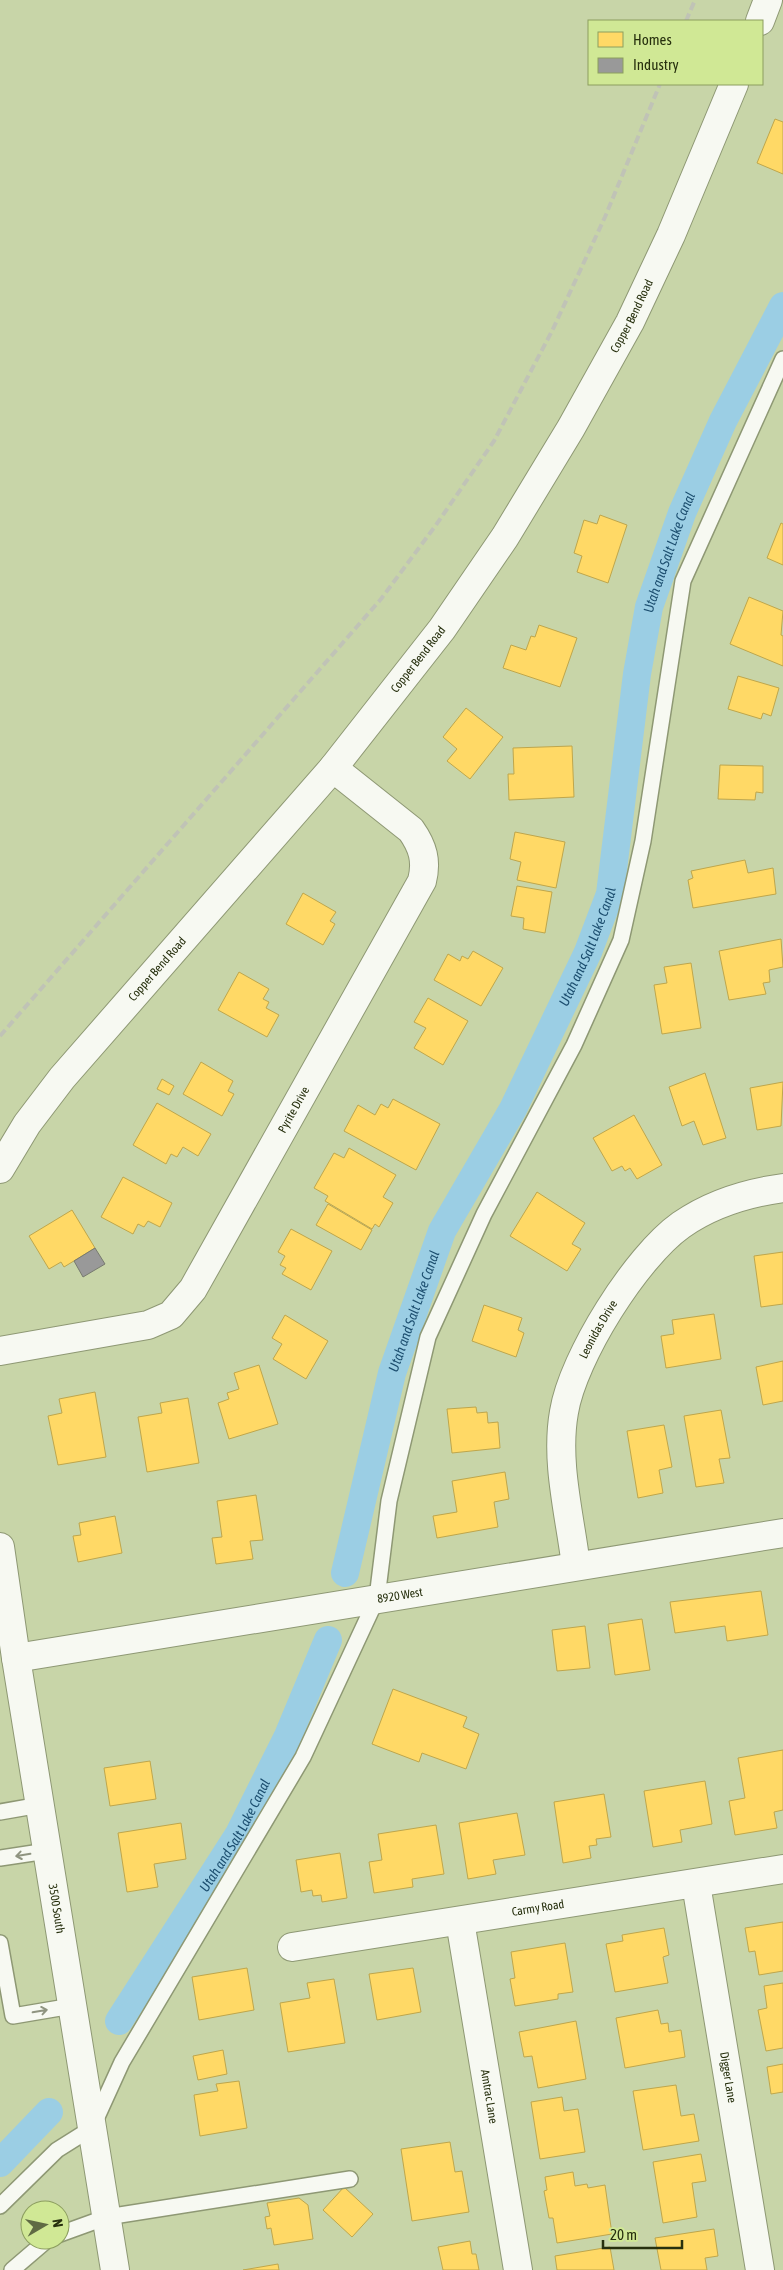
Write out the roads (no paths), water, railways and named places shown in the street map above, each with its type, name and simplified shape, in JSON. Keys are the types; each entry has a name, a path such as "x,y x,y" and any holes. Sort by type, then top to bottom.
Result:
{"street":[{"path":"760,20 768,0"},
{"name":"Copper Bend Road","path":"0,1168 27,1124 62,1078 333,768 442,629 505,537 571,428 630,322 671,235 734,85"},
{"name":"Pyrite Drive","path":"0,1351 148,1325 171,1315 193,1289 422,881 425,860 417,839 411,830 333,768"},
{"name":"Leonidas Drive","path":"576,1566 563,1468 561,1438 564,1411 570,1387 596,1334 652,1251 680,1225 712,1207 742,1196 783,1188"},
{"name":"8920 West","path":"8,1654 319,1608 783,1533"},
{"name":"3500 South","path":"0,1547 8,1654 40,1806 115,2270"},
{"name":"Carmy Road","path":"292,1947 783,1869"},
{"name":"Digger Lane","path":"696,1884 760,2270"},
{"name":"Amtrac Lane","path":"460,1921 518,2270"}],"lane":[{"path":"0,2206 57,2150 91,2124 122,2062 303,1757 365,1600 428,1336 484,1214 574,1045 621,940 643,841 683,581 783,359"},
{"path":"0,1812 40,1806"},
{"path":"0,1858 47,1851"},
{"path":"0,1943 6,2017 72,2006"},
{"path":"70,2230 107,2217 350,2179"},
{"path":"12,2270 35,2250"}],"waterway":[{"name":"Utah and Salt Lake Canal","path":"345,1573 392,1373 442,1231 513,1109 588,952 610,894 637,674 649,607 682,513 723,421 783,306"},
{"name":"Utah and Salt Lake Canal","path":"119,2021 239,1834 288,1736 328,1640"},
{"name":"Utah and Salt Lake Canal","path":"0,2163 49,2112"}],"railway":[{"path":"686,20 695,0"},
{"path":"0,1036 381,599 436,525 494,441 552,331 605,217 660,85"}]}
